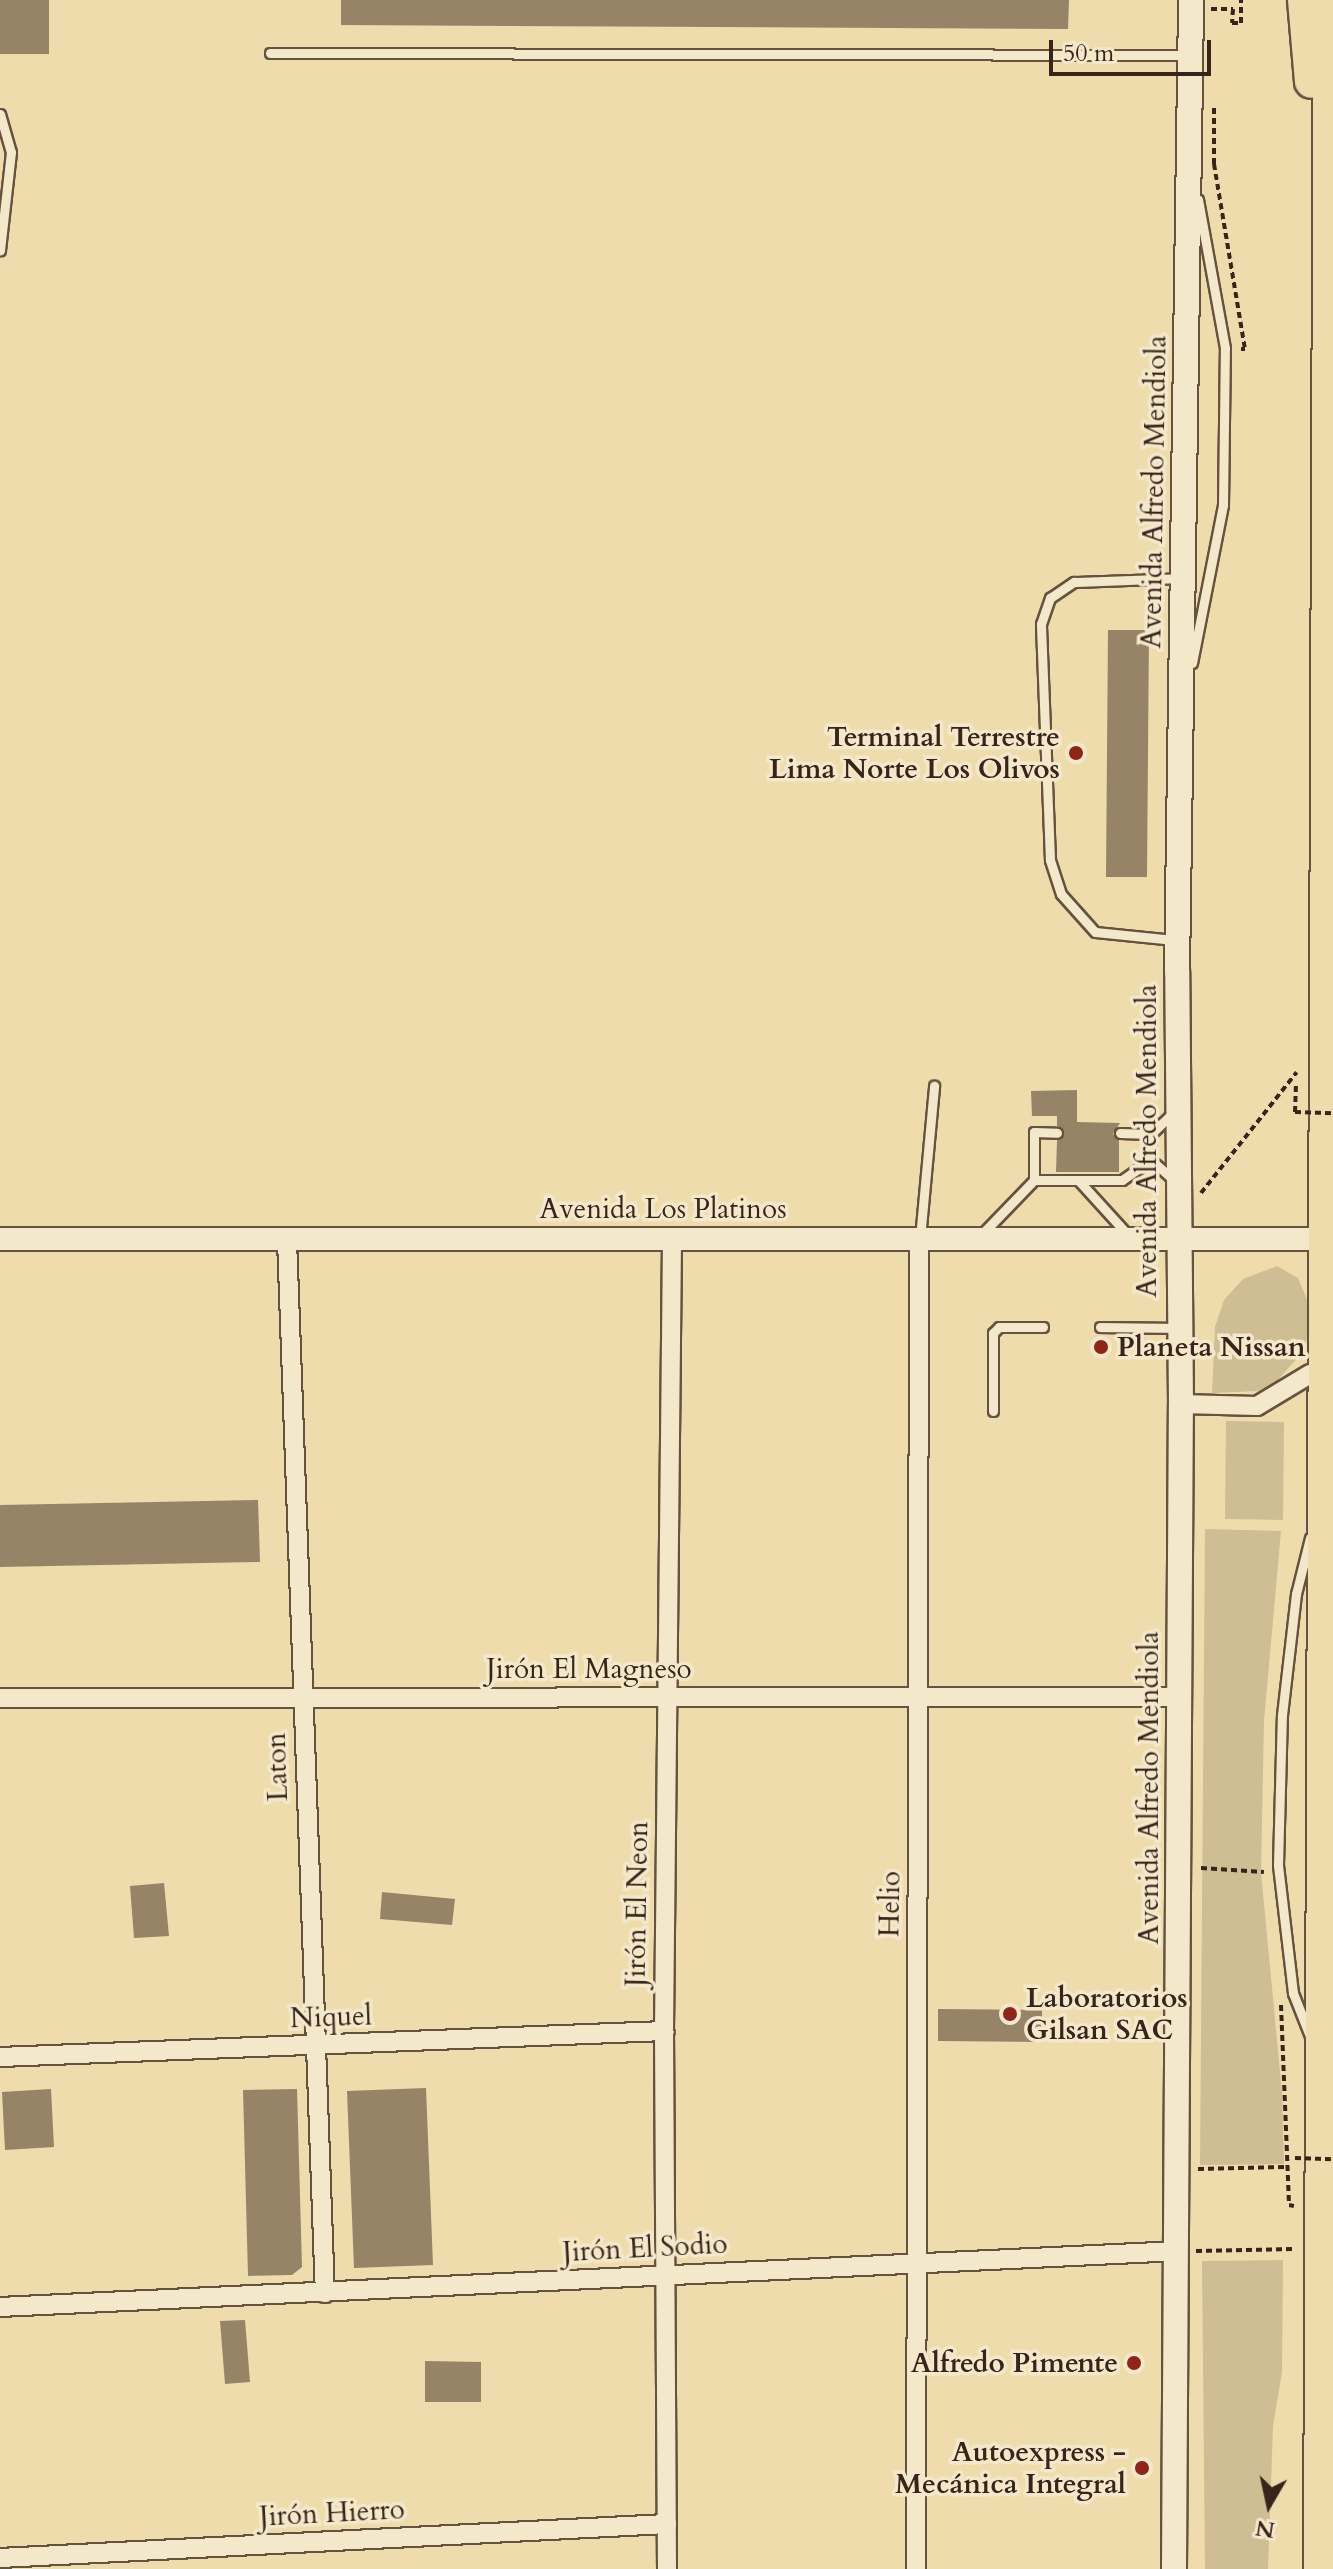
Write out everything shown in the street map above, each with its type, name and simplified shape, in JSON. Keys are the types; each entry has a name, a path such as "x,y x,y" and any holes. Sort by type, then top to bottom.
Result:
{"highway":[{"path":"1304,0 1329,276"},
{"path":"1320,2569 1330,0"}],"main road":[{"name":"Avenida Alfredo Mendiola","path":"1174,2569 1181,1404 1177,1239 1178,940 1190,55 1196,4"}],"street":[{"name":"Avenida Los Platinos","path":"0,1239 1326,1239"},
{"name":"Laton","path":"287,1239 325,2293"},
{"name":"Jirón El Neon","path":"667,2569 664,2031 672,1239"},
{"name":"Helio","path":"916,2569 914,2264 920,1697 919,1239"},
{"path":"1181,1404 1257,1406 1310,1374"},
{"name":"Jirón El Magneso","path":"0,1698 1179,1697"},
{"name":"Niquel","path":"0,2057 664,2031"},
{"name":"Jirón El Sodio","path":"0,2307 1177,2251"},
{"name":"Jirón Hierro","path":"0,2558 667,2524"}],"lane":[{"path":"270,53 1190,55"},
{"path":"0,114 11,152 0,250"},
{"path":"1181,718 1223,505 1225,348 1189,145"},
{"path":"1178,940 1095,932 1061,894 1050,860 1041,624 1050,598 1074,582 1183,578"},
{"path":"919,1239 934,1086"},
{"path":"1120,1133 1151,1134 1177,1109"},
{"path":"977,1239 1034,1180 1034,1132 1057,1133"},
{"path":"1151,1134 1151,1160 1177,1183"},
{"path":"1034,1180 1122,1180 1151,1160"},
{"path":"1079,1181 1131,1239"},
{"path":"993,1411 993,1333 999,1327 1043,1327"},
{"path":"1100,1327 1178,1328"},
{"path":"1321,2064 1293,1993 1278,1865 1282,1715 1296,1594 1324,1480"}],"path":[{"path":"1196,4 1214,9 1233,9 1232,23 1241,23 1241,0"},
{"path":"1214,9 1214,24"},
{"path":"1214,102 1214,164 1245,349"},
{"path":"1199,1195 1297,1072"},
{"path":"1296,1082 1295,1112 1333,1113"},
{"path":"1178,1866 1268,1872 1269,1887"},
{"path":"1280,2003 1286,2167 1289,2205 1294,2206"},
{"path":"1295,2158 1333,2159"},
{"path":"1198,2169 1286,2167"},
{"path":"1177,2251 1292,2249"}],"shaded area":[{"path":"1277,1266 1298,1278 1309,1304 1309,1334 1300,1355 1276,1382 1258,1391 1212,1393 1215,1327 1224,1300 1243,1279"},
{"path":"1226,1421 1284,1422 1283,1520 1225,1519"},
{"path":"1205,1529 1281,1531 1264,1721 1261,1872 1282,2093 1284,2164 1200,2165"},
{"path":"1283,2260 1282,2372 1273,2426 1268,2569 1205,2569 1202,2261"}],"building":[{"path":"0,0 49,0 49,54 0,54"},
{"path":"341,0 1069,0 1068,29 341,25"},
{"path":"1108,630 1149,630 1147,877 1106,877"},
{"path":"1077,1090 1077,1122 1120,1123 1113,1134 1119,1140 1119,1172 1056,1172 1057,1140 1064,1130 1057,1126 1057,1116 1032,1116 1031,1091"},
{"path":"258,1500 260,1562 0,1567 0,1505"},
{"path":"164,1883 169,1936 134,1938 130,1886"},
{"path":"382,1892 455,1899 452,1925 380,1919"},
{"path":"938,2009 1042,2010 1042,2042 938,2041"},
{"path":"426,2088 433,2265 354,2268 347,2091"},
{"path":"51,2089 54,2147 5,2150 2,2092"},
{"path":"297,2089 302,2267 292,2275 248,2276 243,2090"},
{"path":"245,2320 250,2382 225,2384 220,2321"},
{"path":"425,2361 481,2362 481,2402 425,2402"}],"place":[{"name":"Terminal Terrestre Lima Norte Los Olivos","path":"1076,753"},
{"name":"Planeta Nissan","path":"1101,1347"},
{"name":"Laboratorios Gilsan SAC","path":"1010,2014"},
{"name":"Alfredo Pimente","path":"1134,2363"},
{"name":"Autoexpress - Mecánica Integral","path":"1142,2468"}]}
